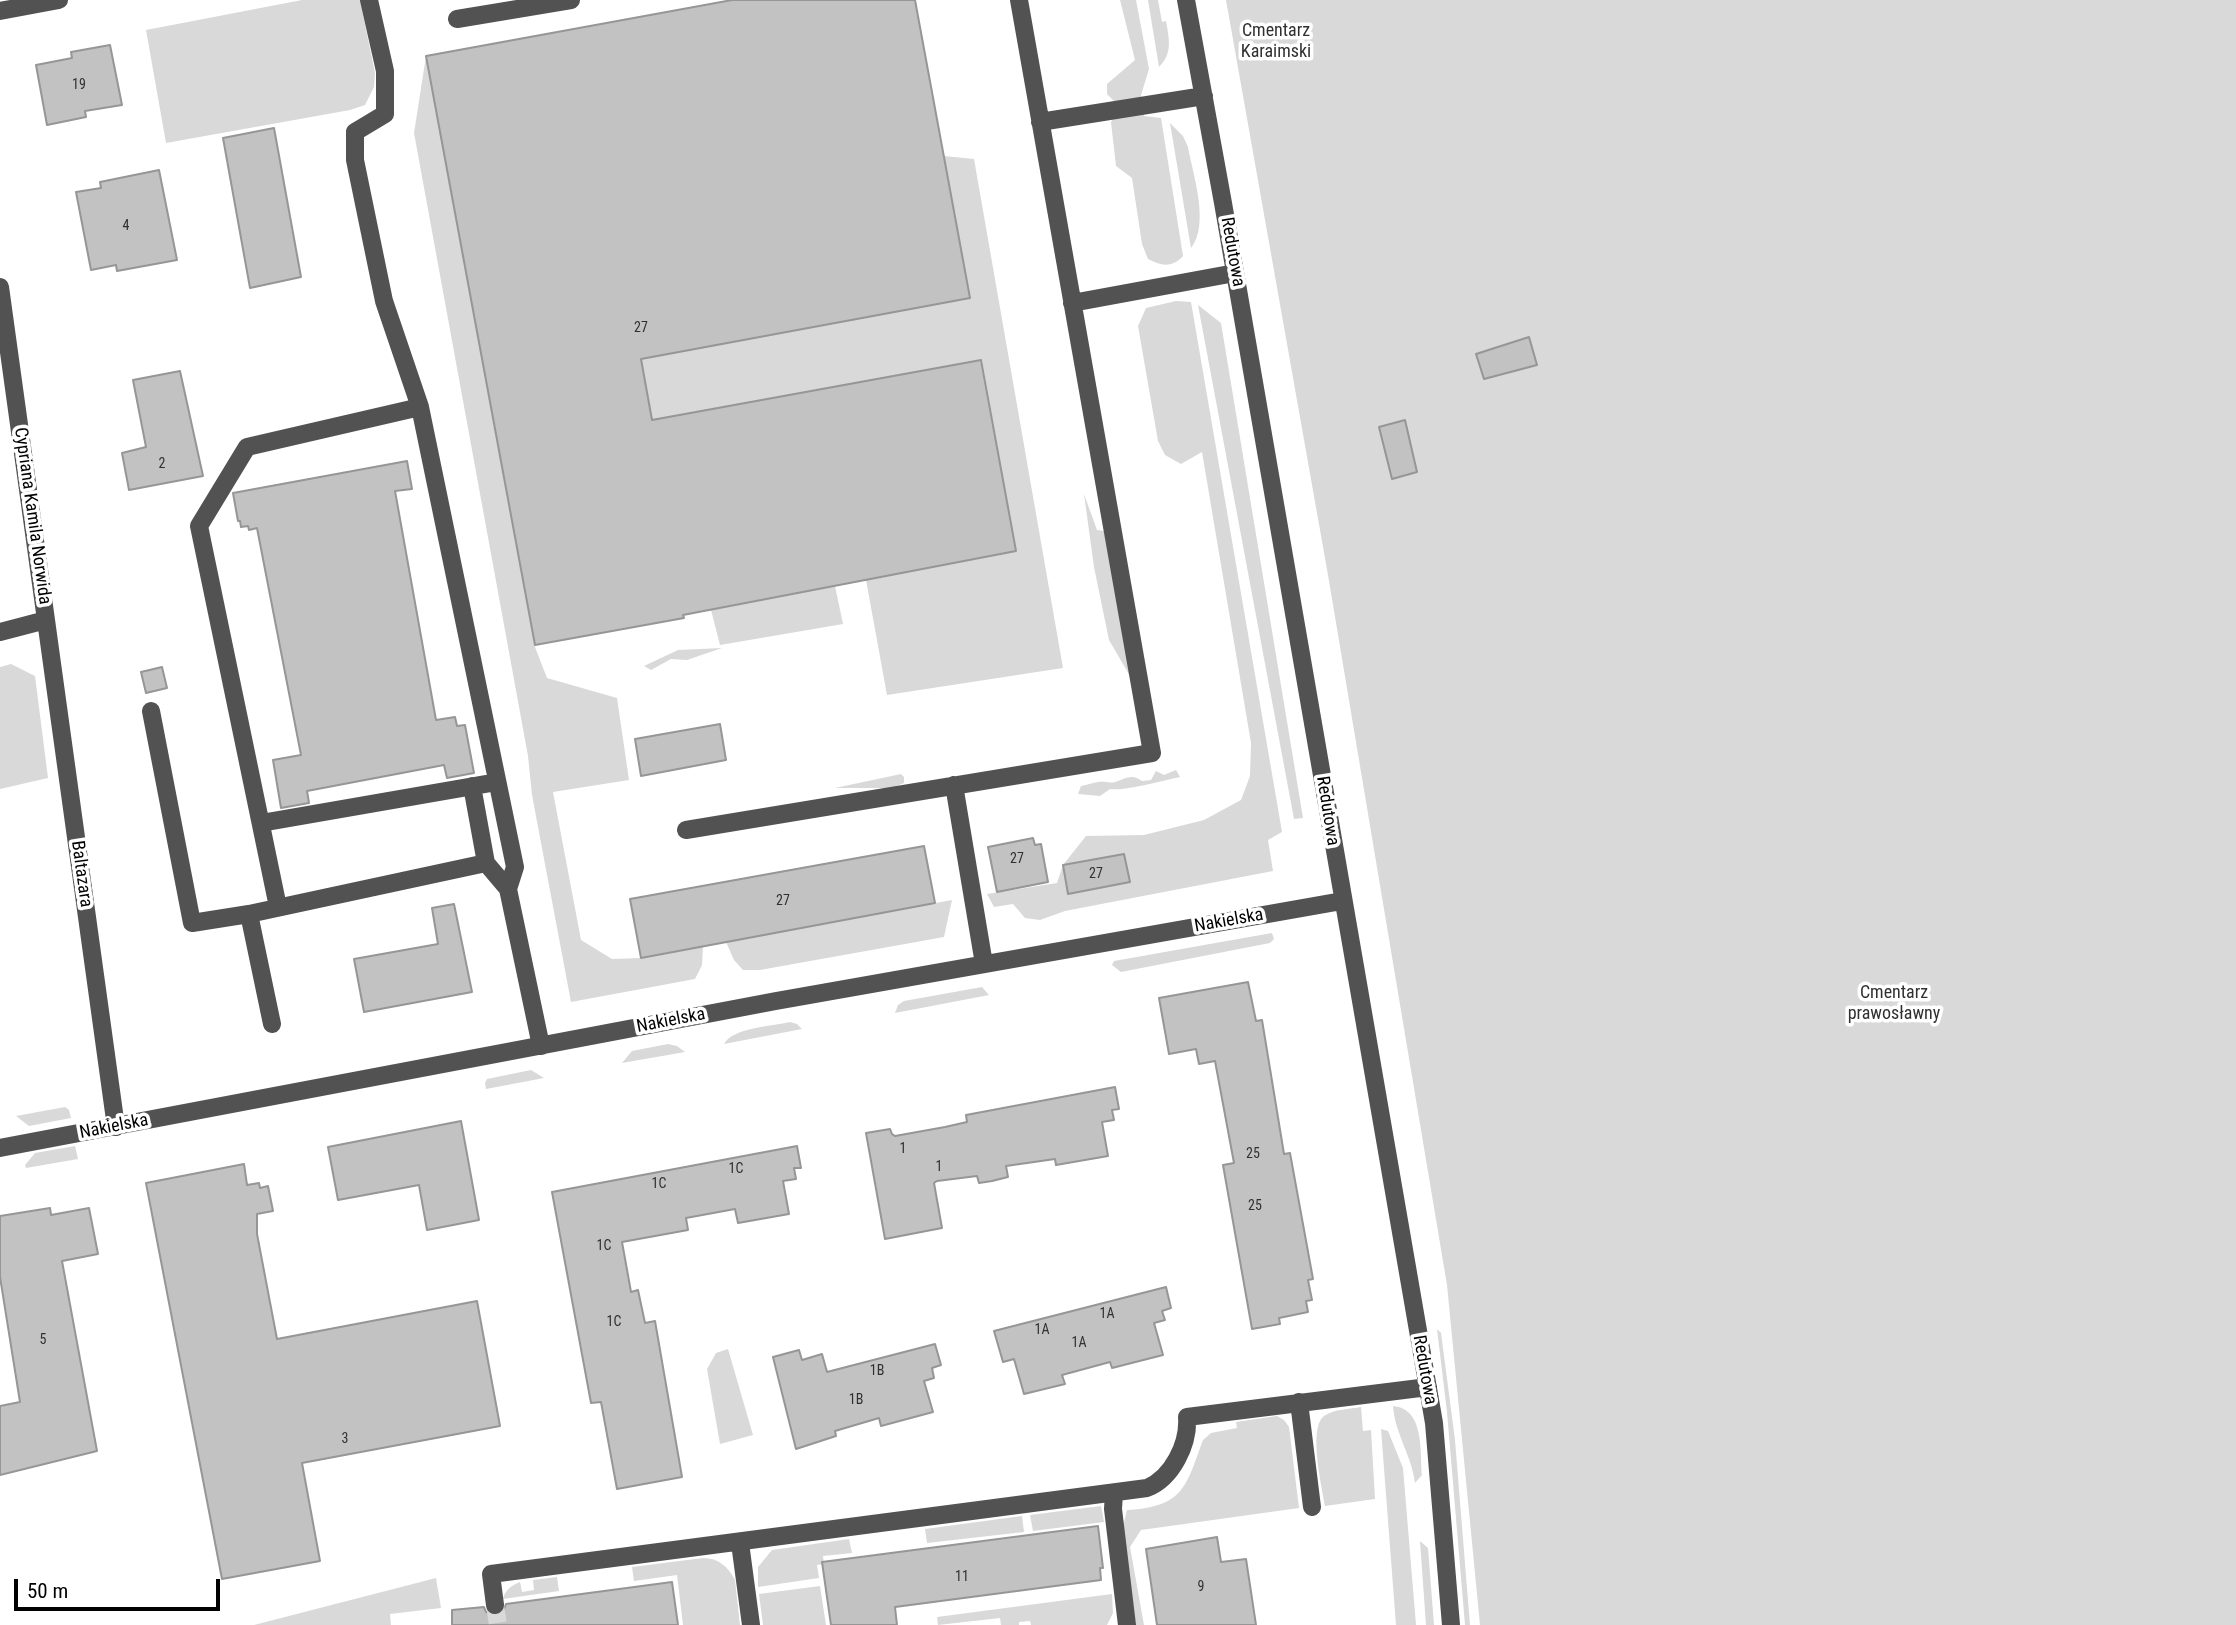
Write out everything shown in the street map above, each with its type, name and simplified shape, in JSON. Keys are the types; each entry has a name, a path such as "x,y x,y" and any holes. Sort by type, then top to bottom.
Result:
{"street":[{"path":"0,11 59,0"},
{"path":"369,0 385,71 385,114 355,132 355,160 384,300 420,407 515,867 508,889"},
{"path":"457,19 571,0"},
{"path":"686,830 1152,753 1019,0"},
{"name":"Redutowa","path":"1186,0 1437,1441 1451,1625"},
{"path":"1041,122 1204,96"},
{"path":"1073,303 1235,273"},
{"name":"Cypriana Kamila Norwida","path":"0,288 7,396 46,620"},
{"path":"278,907 199,526 247,447 420,407"},
{"path":"0,632 46,620"},
{"name":"Baltazara","path":"46,620 116,1127"},
{"path":"151,710 192,923 249,914 486,863"},
{"path":"261,823 497,782"},
{"path":"954,785 984,964"},
{"path":"472,786 486,863 508,889 541,1046"},
{"name":"Nakielska","path":"0,1148 984,964 1342,901"},
{"path":"249,914 272,1024"},
{"path":"495,1605 491,1574 1147,1488 1166,1477 1174,1465 1184,1440 1187,1417 1428,1387"},
{"path":"1299,1402 1312,1507"},
{"path":"1114,1493 1113,1509 1127,1625"},
{"path":"740,1542 751,1625"}],"green space":[{"path":"302,0 360,0 375,73 374,87 365,105 166,143 146,30"},
{"path":"1120,0 1136,0 1149,69 1141,95 1144,116 1161,118 1183,256 1171,264 1148,259 1142,244 1132,178 1116,166 1111,122 1123,102 1116,103 1107,94 1107,84 1135,60"},
{"path":"1148,0 1158,0 1162,22 1166,21 1168,51 1159,67"},
{"name":"Cmentarz prawosławny","path":"1226,0 2236,0 2236,1625 1480,1625 1447,1285 1328,575"},
{"path":"426,56 535,647 547,678 617,698 629,780 553,792 581,940 612,959 641,958 703,946 702,965 695,979 571,1002 414,133"},
{"path":"1170,123 1183,136 1188,147 1196,185 1199,226 1197,238 1191,248"},
{"path":"944,156 974,159 1063,668 887,695 866,580 1016,551 982,360 652,420 641,359 969,298"},
{"path":"1176,301 1191,302 1282,832 1268,840 1273,871 1065,911 1040,920 1025,918 1013,904 994,907 987,894 1057,883 1063,865 1086,836 1144,835 1204,820 1241,800 1250,776 1251,743 1202,452 1181,464 1165,455 1158,441 1138,326 1146,308"},
{"path":"1198,305 1221,323 1303,818 1294,819"},
{"path":"1084,494 1097,530 1104,531 1134,683 1109,640 1094,567"},
{"path":"835,586 843,624 720,645 711,610"},
{"path":"722,648 687,660 671,659 651,670 644,666 678,650"},
{"path":"11,664 35,676 48,778 0,789 0,667"},
{"path":"1176,770 1180,777 1110,789 1100,796 1078,794 1081,786 1093,783 1132,777 1142,781 1151,780 1156,771 1164,775"},
{"path":"901,774 904,783 892,788 835,788"},
{"path":"952,900 944,937 760,970 743,970 734,960 726,942"},
{"path":"1272,933 1274,939 1270,943 1121,972 1112,965 1114,961"},
{"path":"982,987 989,995 895,1013 898,1005 904,1001"},
{"path":"790,1022 802,1029 724,1044 735,1034 744,1031"},
{"path":"668,1044 685,1052 622,1063 632,1051"},
{"path":"531,1070 544,1078 486,1089 487,1079"},
{"path":"65,1107 71,1118 29,1126 16,1116"},
{"path":"75,1146 78,1159 26,1168 25,1165 35,1153"},
{"path":"1437,1329 1441,1333 1455,1440 1470,1625 1465,1625 1447,1412"},
{"path":"728,1349 753,1435 720,1444 707,1369 716,1353"},
{"path":"1393,1406 1411,1415 1419,1433 1422,1475 1415,1483 1394,1416"},
{"path":"1361,1407 1363,1431 1371,1430 1375,1499 1325,1506 1316,1445 1319,1423 1324,1416 1332,1412"},
{"path":"1277,1416 1289,1427 1299,1508 1141,1530 1130,1547 1144,1625 1136,1625 1122,1531 1127,1510 1146,1508 1172,1499 1187,1482 1203,1440 1211,1433 1237,1428 1236,1422"},
{"path":"1381,1429 1388,1431 1403,1468 1416,1625 1396,1625"},
{"path":"1101,1506 1104,1522 1033,1531 1030,1515"},
{"path":"1022,1516 1024,1532 927,1543 925,1529"},
{"path":"849,1539 852,1553 823,1556 824,1564 817,1565 819,1578 758,1587 758,1567 772,1550"},
{"path":"1420,1541 1428,1548 1434,1625 1426,1625"},
{"path":"703,1558 722,1564 735,1580 740,1625 683,1625 677,1575 634,1581 632,1567"},
{"path":"557,1577 559,1591 503,1599 509,1588 520,1582 522,1592 534,1590 533,1580"},
{"path":"436,1578 441,1608 390,1614 391,1625 254,1625"},
{"path":"820,1586 826,1625 763,1625 759,1594"},
{"path":"1112,1594 1113,1613 1107,1625 1031,1625 1030,1621 1019,1622 1019,1625 1001,1625 1000,1618 938,1625 937,1617"}],"building":[{"path":"732,0 915,0 970,298 641,359 652,420 981,360 1016,551 535,645 426,56"},
{"path":"110,45 122,105 85,111 86,117 47,125 36,65 72,58 71,52"},
{"path":"274,128 301,277 250,288 223,138"},
{"path":"159,170 177,260 117,271 116,265 91,270 76,192 101,188 100,182"},
{"path":"1529,337 1537,365 1484,379 1476,354"},
{"path":"180,371 203,476 129,490 122,453 146,447 133,380"},
{"path":"1405,420 1417,472 1392,479 1379,427"},
{"path":"407,461 412,489 395,491 436,720 455,717 457,726 465,725 474,773 447,778 444,765 307,791 309,803 281,808 273,760 301,755 257,528 249,530 248,526 241,527 233,493"},
{"path":"162,667 167,688 146,693 141,672"},
{"path":"720,724 726,760 641,776 635,739"},
{"path":"1033,838 1035,845 1041,844 1048,882 997,892 988,847"},
{"path":"924,846 935,903 641,958 630,899"},
{"path":"1124,854 1130,882 1068,894 1063,865"},
{"path":"454,904 472,992 364,1012 354,959 438,944 432,908"},
{"path":"1248,982 1256,1021 1262,1020 1284,1154 1290,1153 1313,1279 1308,1280 1312,1300 1306,1301 1308,1312 1279,1318 1280,1324 1252,1329 1223,1165 1234,1163 1215,1061 1199,1064 1196,1049 1169,1054 1159,998"},
{"path":"1115,1087 1119,1109 1112,1110 1114,1120 1102,1122 1108,1156 1056,1165 1055,1159 1006,1166 1008,1177 979,1183 977,1176 937,1181 934,1183 942,1228 885,1239 866,1133 890,1129 895,1136 945,1127 967,1122 966,1115"},
{"path":"461,1121 479,1220 427,1230 419,1185 338,1200 328,1147"},
{"path":"797,1146 801,1168 794,1168 796,1179 783,1181 789,1214 738,1223 735,1209 686,1218 688,1230 622,1242 631,1292 638,1290 645,1323 655,1321 682,1477 617,1489 601,1402 591,1403 552,1192"},
{"path":"244,1164 247,1185 259,1183 260,1188 268,1186 273,1211 257,1214 257,1234 277,1339 477,1301 500,1426 302,1463 320,1561 222,1579 146,1183"},
{"path":"50,1208 51,1215 89,1208 98,1254 62,1261 97,1451 0,1475 0,1406 20,1402 0,1277 0,1216"},
{"path":"1166,1287 1171,1308 1162,1311 1165,1320 1154,1323 1163,1355 1112,1368 1110,1362 1062,1375 1065,1384 1024,1394 1014,1359 1003,1362 994,1331"},
{"path":"935,1344 941,1365 932,1368 934,1378 924,1381 933,1412 881,1426 879,1418 835,1431 836,1436 796,1449 773,1357 799,1350 802,1360 822,1354 827,1372"},
{"path":"1098,1526 1103,1568 1100,1568 1101,1580 895,1607 897,1625 831,1625 822,1562"},
{"path":"1217,1537 1221,1562 1246,1559 1256,1625 1157,1625 1146,1549"},
{"path":"672,1582 678,1625 452,1625 452,1610 484,1607 486,1612 496,1616 502,1614 506,1604"}],"tunnel":[{"path":"495,1605 498,1625"}],"park label":[{"name":"Cmentarz Karaimski","path":"1276,41"}]}
